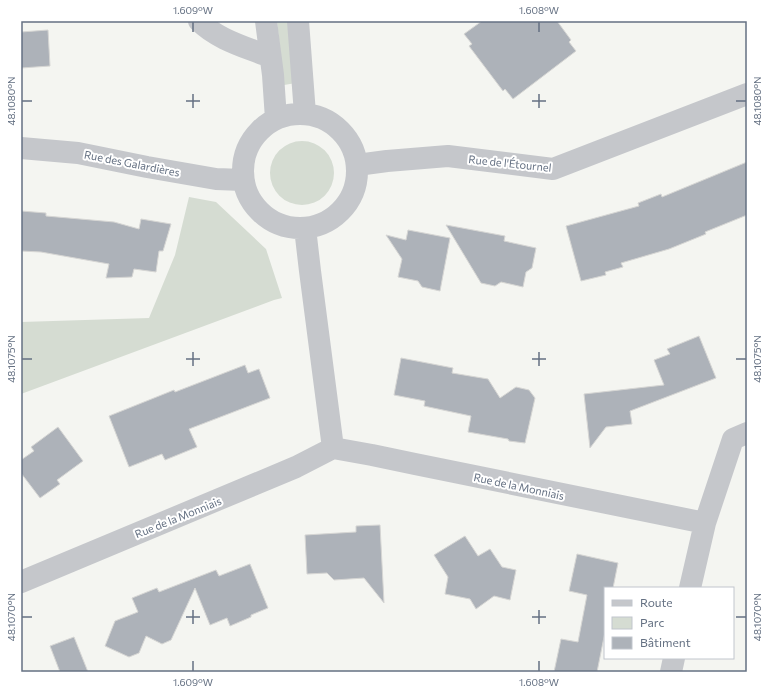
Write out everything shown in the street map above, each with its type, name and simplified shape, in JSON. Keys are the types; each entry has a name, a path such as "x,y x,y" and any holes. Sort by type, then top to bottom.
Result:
{"street":[{"path":"199,21 215,34 270,57"},
{"path":"266,21 273,75 276,119"},
{"path":"301,22 305,114"},
{"name":"Rue de l'Étournel","path":"357,165 448,156 553,169 747,94"},
{"path":"290,114 305,114 323,119 340,130 351,146 357,165 354,187 344,207 327,222 305,228 284,226 264,216 250,200 243,180 243,162 249,144 260,130 276,119 290,114"},
{"name":"Rue des Galardières","path":"21,148 78,153 216,179 243,180"},
{"path":"305,228 333,448"},
{"path":"690,587 705,523 733,438 747,433"},
{"name":"Rue de la Monniais","path":"21,582 296,468 333,448 705,523"},
{"path":"671,672 674,659"}],"green space":[{"path":"277,21 289,21 296,83 284,85"},
{"path":"296,141 308,141 325,150 332,161 334,173 332,185 325,196 308,205 296,205 284,200 275,191 270,179 270,167 275,155 284,146"},
{"path":"189,197 216,202 266,249 282,298 21,394 21,322 149,318 175,255"}],"building":[{"path":"482,21 557,21 571,40 569,42 576,51 513,99 505,89 503,91 469,46 472,44 464,34"},
{"path":"48,30 50,66 21,68 21,32"},
{"path":"747,162 747,215 669,249 621,263 623,267 605,272 606,275 581,281 566,226 639,206 638,203 661,194 662,197"},
{"path":"21,211 46,213 46,216 114,222 139,229 141,219 171,224 163,251 159,251 156,272 134,269 132,277 106,278 109,264 41,252 21,251"},
{"path":"446,225 505,236 504,241 536,248 532,268 526,272 523,287 501,282 495,286 481,283"},
{"path":"408,230 450,238 440,291 422,287 418,281 398,277 402,259 386,235 406,240"},
{"path":"699,336 716,378 630,411 632,424 606,427 590,448 584,394 664,385 654,360 670,354 667,349"},
{"path":"401,358 453,368 452,373 488,379 500,398 516,387 529,390 535,398 525,443 468,432 471,416 424,406 425,401 394,395"},
{"path":"245,365 248,373 259,369 270,398 189,429 197,447 165,460 162,454 129,467 109,416 174,390 175,392"},
{"path":"58,427 83,461 57,480 60,484 40,498 21,473 21,460 34,451 31,447"},
{"path":"380,525 384,603 364,578 334,580 327,573 307,574 305,535 356,532 356,526"},
{"path":"465,536 478,556 490,549 502,567 516,570 510,600 494,596 476,609 470,599 445,594 448,577 434,555"},
{"path":"577,554 618,563 613,587 604,587 604,637 597,672 554,672 561,639 578,642 587,595 569,591"},
{"path":"250,564 268,608 230,626 227,618 210,625 195,588 171,640 162,644 146,636 139,653 129,657 105,646 115,621 138,612 132,598 157,588 159,592 216,570 219,576"},
{"path":"74,637 88,672 60,672 50,646"}]}
